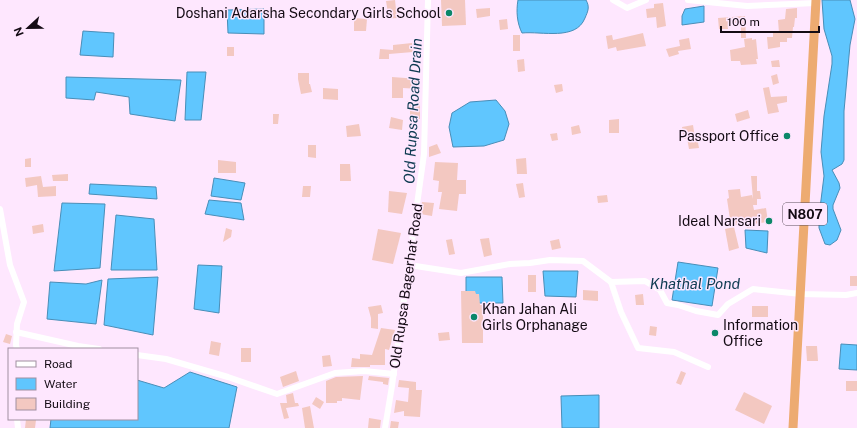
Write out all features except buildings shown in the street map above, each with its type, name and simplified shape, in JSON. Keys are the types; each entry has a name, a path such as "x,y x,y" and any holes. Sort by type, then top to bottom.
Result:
{"highway":[{"name":"N807","path":"793,428 816,2"}],"street":[{"name":"Old Rupsa Bagerhat Road","path":"385,428 394,374 424,154 428,0"},
{"path":"613,0 627,8 646,0"},
{"path":"688,0 746,6 816,2"},
{"path":"0,208 10,265 24,302 17,324 17,348"},
{"path":"409,264 461,274 510,264 550,260 583,261 611,282 621,312 638,348 674,352 708,368"},
{"path":"611,282 645,281 660,290 667,303 696,311 718,314 728,304 753,289 800,294 846,295 857,293"},
{"path":"16,332 92,348"},
{"path":"138,355 166,359 228,377 277,394 335,373 364,371 394,374"}],"water":[{"path":"518,0 586,0 588,9 581,25 574,30 558,33 522,33 517,17"},
{"path":"822,0 850,0 855,19 850,45 844,111 844,160 842,164 832,170 840,188 833,205 833,209 841,230 837,240 830,245 825,244 819,228 824,176 821,152 824,116 832,64 832,56 824,29"},
{"path":"704,6 704,22 682,25 682,16 685,9"},
{"path":"264,9 264,34 228,33 227,10"},
{"path":"83,31 114,33 113,57 80,55"},
{"path":"187,72 206,72 201,120 185,120"},
{"path":"66,77 181,80 175,121 130,114 129,97 96,92 94,100 66,98"},
{"path":"496,100 505,111 509,124 504,140 484,146 453,147 449,127 452,113 470,102"},
{"path":"214,178 245,183 241,200 211,196"},
{"path":"90,184 156,187 157,199 89,194"},
{"path":"209,200 241,203 244,220 205,214"},
{"path":"62,203 105,204 100,268 54,271"},
{"path":"116,215 154,219 157,270 111,270"},
{"path":"745,230 768,231 767,253 746,248"},
{"name":"Khathal Pond","path":"678,262 718,268 712,306 672,300"},
{"path":"198,265 222,266 219,313 194,309"},
{"path":"543,271 578,271 576,297 545,296"},
{"path":"158,277 153,335 104,325 108,279"},
{"path":"466,277 502,277 503,303 466,303"},
{"path":"102,280 96,324 47,319 50,282 86,284"},
{"path":"841,344 857,345 857,370 839,369"},
{"path":"190,372 237,387 229,428 50,428 51,420 138,420 138,380 164,388"},
{"path":"599,395 599,428 562,428 561,396"}],"place":[{"name":"Doshani Adarsha Secondary Girls School","path":"449,13"},
{"name":"Passport Office","path":"787,136"},
{"name":"Ideal Narsari","path":"769,221"},
{"name":"Khan Jahan Ali Girls Orphanage","path":"474,317"},
{"name":"Information Office","path":"715,333"}],"water label":[{"name":"Old Rupsa Road Drain","path":"413,111"}]}
